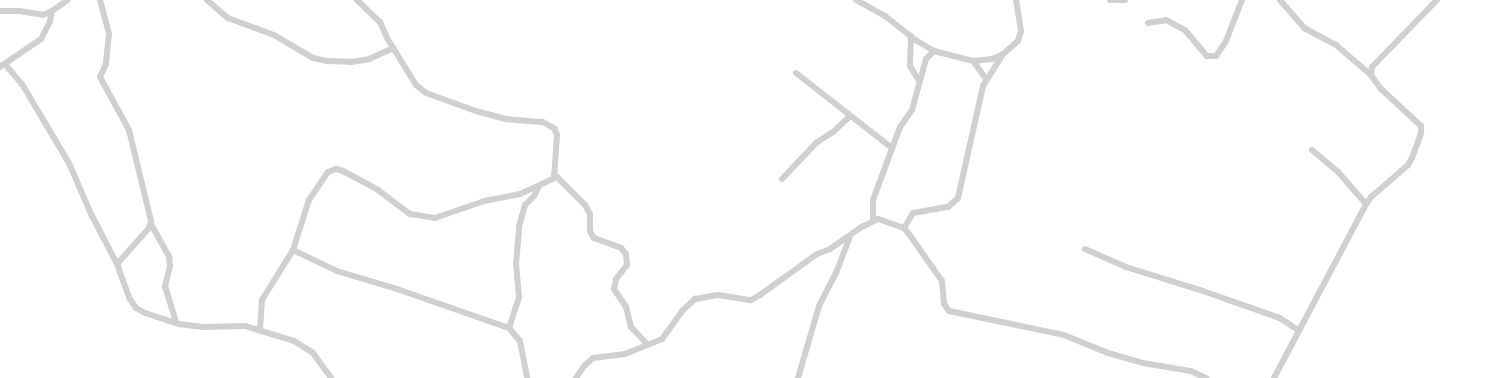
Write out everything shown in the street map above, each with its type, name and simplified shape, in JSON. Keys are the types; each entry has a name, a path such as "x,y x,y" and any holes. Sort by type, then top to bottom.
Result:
{"street":[{"path":"0,12 19,11 43,15 52,12 68,0"},
{"path":"100,0 109,34 106,64 100,77 129,130 151,212 151,224 169,257 170,266 165,286 176,322"},
{"path":"207,0 228,18 262,29 320,60 351,62 369,59 394,48"},
{"path":"357,0 380,22 416,85 431,96 505,119 535,120 550,125 556,135 553,171 585,205 590,214 590,231 594,238 621,248 626,254 626,265 616,279 614,288 626,307 631,327 647,344"},
{"path":"856,0 885,16 934,51 973,61 992,59 1003,54"},
{"path":"904,228 913,213 948,207 958,198 978,113 980,94 986,79 1003,54 1018,41 1021,31 1016,0"},
{"path":"1110,0 1126,0"},
{"path":"1148,24 1166,20 1185,30 1207,56 1216,56 1226,41 1242,0"},
{"path":"1274,378 1370,197 1408,165 1421,133 1418,122 1394,102 1371,74 1336,45 1304,28 1280,0"},
{"path":"1371,74 1372,67 1437,0"},
{"path":"52,12 50,21 41,39 3,66 22,84 69,163 91,214 117,264 123,284 136,308 145,313 176,322 203,327 235,325 260,329 294,341 306,348 320,362 330,378"},
{"path":"911,36 910,66 919,81"},
{"path":"873,220 873,200 900,127 912,110 926,59 934,51"},
{"path":"973,61 986,79"},
{"path":"796,73 849,117 892,148"},
{"path":"782,179 816,144 849,117"},
{"path":"1312,150 1339,173 1366,204"},
{"path":"260,329 262,300 292,250 314,190 325,174 331,170 342,171 361,180 410,214 422,218 444,216 484,201 512,197 557,177"},
{"path":"510,328 519,297 516,264 519,226 525,205 534,196 539,186"},
{"path":"576,378 584,366 593,358 624,354 662,339 682,311 695,299 718,295 750,300 760,295 817,254 830,249 873,220 884,220 904,228 939,275 944,289 946,308 949,311 1064,335 1108,353 1191,372 1206,378"},
{"path":"117,264 151,224"},
{"path":"798,378 819,306 836,273 850,236"},
{"path":"1085,249 1126,268 1200,290 1280,318 1299,331"},
{"path":"292,250 337,271 397,289 510,328 520,341 527,378"}]}
